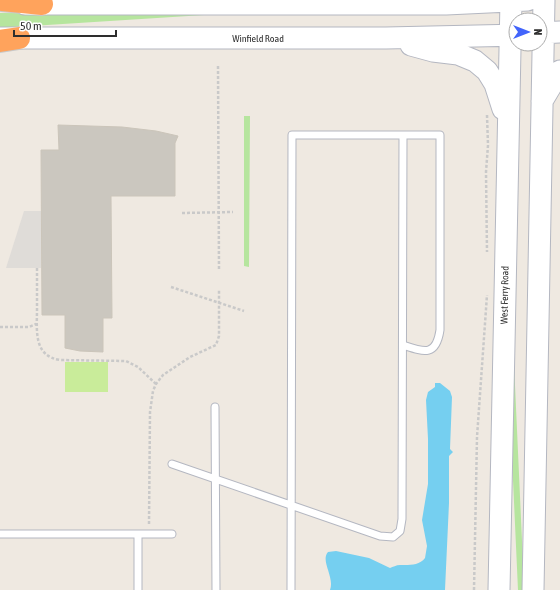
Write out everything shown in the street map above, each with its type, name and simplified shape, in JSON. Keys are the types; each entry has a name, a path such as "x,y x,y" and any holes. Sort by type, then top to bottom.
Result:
{"highway":[{"path":"2,0 42,4"}],"main road":[{"path":"544,0 545,12"},
{"path":"0,4 517,1"},
{"name":"West Ferry Road","path":"516,12 517,1"},
{"name":"Winfield Road","path":"6,39 386,38 508,35"},
{"path":"386,38 433,51 458,54 475,61 487,72 495,84 507,122"},
{"name":"West Ferry Road","path":"499,590 507,122 512,52"},
{"path":"533,590 542,101 546,52"},
{"path":"542,101 560,71"}],"lane":[{"path":"291,590 292,135 440,135 439,339 432,350 428,351 422,351 403,345"},
{"path":"172,464 380,536 392,537 400,531 402,519 403,135"},
{"path":"215,407 216,590"},
{"path":"0,534 172,534"},
{"path":"138,534 138,590"}],"path":[{"path":"218,66 219,270"},
{"path":"487,112 487,253"},
{"path":"182,213 233,212"},
{"path":"37,268 37,339 43,352 49,357 60,360 126,361 138,367 156,384"},
{"path":"172,286 244,311"},
{"path":"148,534 151,397 156,384 163,375 185,360 216,345 219,336 219,290"},
{"path":"474,590 477,436 487,290"},
{"path":"0,327 29,326 37,324"}],"green space":[{"path":"0,13 204,14 204,15 0,28"},
{"path":"244,116 250,116 249,267 244,266"},
{"path":"65,362 108,362 108,392 65,392"},
{"path":"514,363 524,590 518,590 510,414"}],"shaded area":[{"path":"24,211 41,211 41,268 6,268"}],"water":[{"path":"435,383 440,383 450,391 452,397 450,449 453,452 449,456 449,503 445,590 330,590 331,580 326,565 326,556 328,552 336,551 369,558 390,568 399,565 417,564 425,558 427,546 422,520 428,484 426,400 428,392 435,387"}],"building":[{"path":"58,125 122,127 156,131 178,136 175,143 175,196 111,196 112,318 103,318 103,352 80,351 65,348 65,315 42,315 41,150 59,150"}]}
